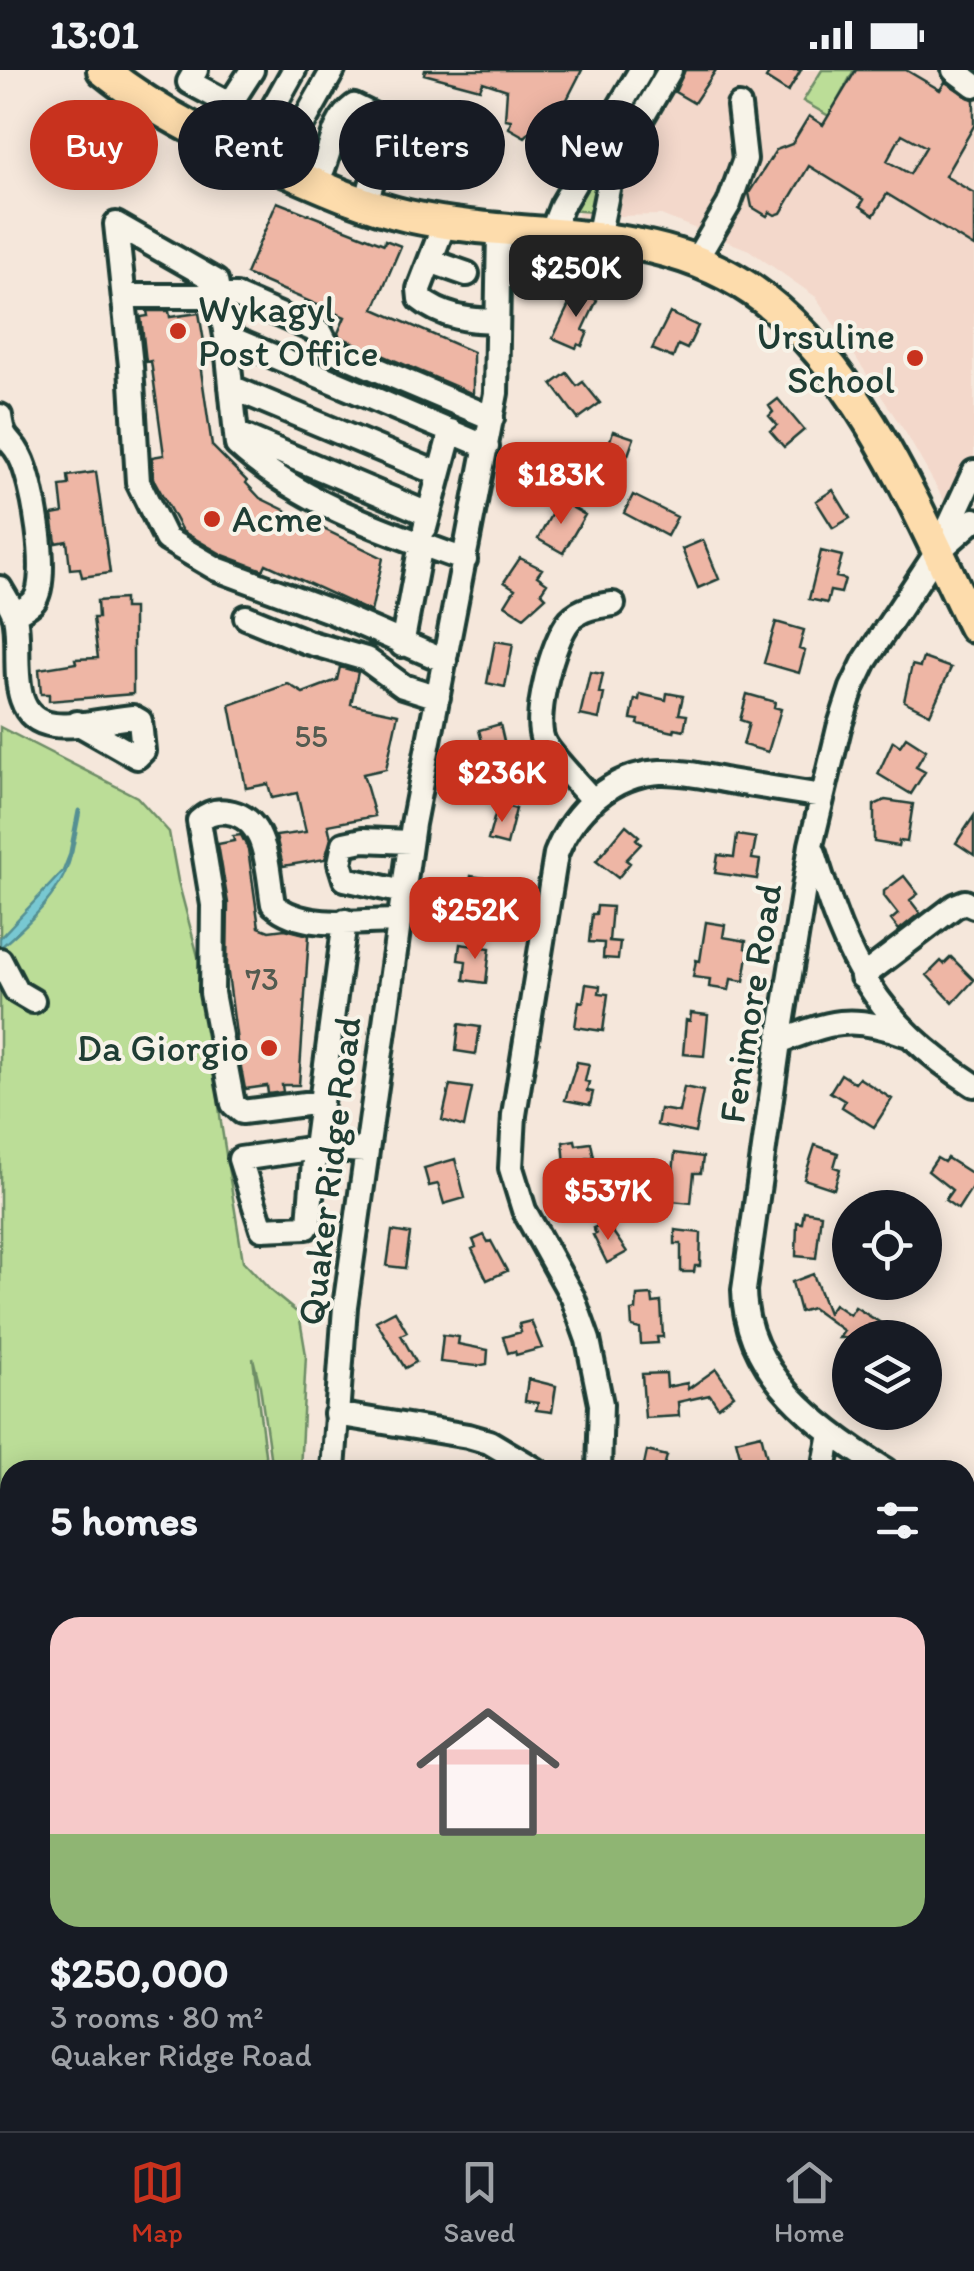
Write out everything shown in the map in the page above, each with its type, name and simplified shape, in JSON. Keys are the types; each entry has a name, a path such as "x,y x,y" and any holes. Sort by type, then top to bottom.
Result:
{"main road":[{"path":"104,70 126,89 178,120"},
{"path":"319,186 408,216 498,230 552,232 647,245 713,266 764,298 810,343 868,422 974,627"}],"street":[{"path":"169,115 193,76 230,104 252,70"},
{"path":"277,100 294,70"},
{"path":"316,100 333,70"},
{"path":"552,232 562,205 640,70"},
{"path":"598,238 609,184 670,70"},
{"path":"954,70 974,84"},
{"path":"319,177 326,168 328,145 346,112 354,106 363,108 393,125 395,132 367,203"},
{"path":"696,260 728,204 745,159 739,106"},
{"path":"446,222 419,289 420,299 432,308 475,322 496,320"},
{"path":"445,661 330,610 218,569 166,539 138,482 116,224 216,282 226,336 237,445 266,472 327,506 421,544 467,553"},
{"name":"Quaker Ridge Road","path":"334,1460 345,1307 402,892 496,393 498,230"},
{"path":"430,261 468,274"},
{"path":"124,296 236,296 320,333 329,348 492,418"},
{"path":"226,336 488,446"},
{"path":"231,387 439,474"},
{"path":"451,431 424,526 431,536 467,553"},
{"path":"1,433 19,453 28,479 42,572 34,601 14,614"},
{"path":"236,433 428,514"},
{"path":"937,552 974,472"},
{"path":"937,552 974,520"},
{"path":"402,645 421,544"},
{"name":"Fenimore Road","path":"871,1460 831,1433 791,1397 757,1350 744,1314 749,1242 778,1042 822,796 852,688 878,638 937,552"},
{"path":"0,588 14,614 22,704 36,718 54,726 77,723"},
{"path":"593,800 542,740 542,708 555,652 572,618 589,608 613,604"},
{"path":"246,617 366,660 403,686 438,696"},
{"path":"598,1460 600,1404 588,1340 573,1298 524,1210 511,1168 514,1115 556,854 572,822 593,800 629,779 661,772 822,796"},
{"path":"321,1102 242,1112 233,1104 212,993 213,904 198,831 200,821 220,811 244,816 262,842 273,904 292,916 398,921"},
{"path":"402,892 345,879 340,863 344,844 363,840 410,842"},
{"path":"811,844 836,926 862,977 908,1035 974,1085"},
{"path":"862,977 955,906 965,902 974,906"},
{"path":"345,921 315,1148 365,1151"},
{"path":"0,960 16,991 33,1001"},
{"path":"778,1042 824,1024 858,1020 908,1035"},
{"path":"336,1414 468,1436 489,1442 519,1460"},
{"path":"826,1460 831,1433"}],"shaded area":[{"name":"Ursuline School","path":"663,70 971,70 974,74 974,507 958,525 907,435 816,297 749,250 661,215 576,217 592,190 659,190 659,100 645,100"}],"green space":[{"path":"647,70 662,70 647,100 630,100"},
{"path":"822,70 854,70 829,116 803,101"},
{"path":"578,190 604,190 593,212 567,210"},
{"path":"0,727 137,797 169,832 205,983 221,1123 243,1261 299,1314 306,1355 301,1460 271,1460 253,1358 266,1460 0,1460"}],"water":[{"path":"72,848 69,863 55,891 0,948 0,938 63,871"}],"building":[{"path":"425,70 582,70 567,100 525,100 525,137 509,128 511,120 505,119 507,90 483,82 480,89 424,74"},
{"path":"685,70 716,70 694,103 675,92"},
{"path":"771,70 801,70 788,92 766,78"},
{"path":"856,70 906,70 940,90 945,82 974,100 974,126 945,176 974,193 974,247 887,194 874,215 860,206 864,200 809,166 781,213 770,212 767,216 752,207 749,193 776,150 792,144 809,116 823,125","holes":["902,134 926,147 910,174 887,161"]},
{"path":"277,202 384,244 385,240 401,246 374,309 473,352 473,394 340,337 345,317 246,274"},
{"path":"576,290 597,300 583,330 588,332 582,346 578,344 576,348 553,338"},
{"path":"147,311 169,311 170,317 199,313 206,353 200,364 212,446 260,498 383,558 371,612 266,564 263,570 223,555 182,531 153,478 152,457 164,455 151,361 146,362 141,317 148,316"},
{"path":"670,313 698,326 687,349 678,345 673,358 652,349"},
{"path":"567,373 577,386 583,382 600,403 578,419 552,384"},
{"path":"778,399 804,430 784,447 770,431 777,425 769,416 773,412 769,406"},
{"path":"613,431 634,438 612,486 597,480"},
{"path":"96,472 110,573 82,577 80,568 70,569 67,541 56,543 52,515 63,513 60,486 69,485 68,476"},
{"path":"833,490 850,518 833,528 816,501"},
{"path":"633,495 677,517 667,536 624,513"},
{"path":"559,500 585,515 563,553 538,539"},
{"path":"703,540 719,579 698,588 682,549"},
{"path":"821,551 842,556 836,577 845,579 841,593 830,591 827,603 809,599"},
{"path":"520,558 542,569 537,576 547,583 541,592 546,597 524,617 505,605 515,589 504,582"},
{"path":"124,599 124,608 133,608 133,694 49,701 49,694 41,694 39,669 76,663 75,659 98,658 93,618 98,618 97,601"},
{"path":"776,622 804,630 799,649 805,651 799,673 764,663"},
{"path":"495,641 513,644 505,687 487,683"},
{"path":"923,658 951,668 930,714 904,701 912,665 920,667"},
{"path":"340,667 358,672 351,704 398,714 386,769 363,774 375,816 328,825 331,838 325,859 283,866 276,836 306,832 297,793 272,798 268,784 246,788 230,705 288,684 303,693 337,680"},
{"path":"590,672 603,674 599,719 580,715"},
{"path":"667,693 683,696 679,714 687,715 684,730 675,728 674,732 631,719 635,699 639,700 640,694 666,700"},
{"path":"747,694 775,702 774,707 781,709 768,752 743,745 749,723 740,720"},
{"path":"500,724 509,763 489,768 479,730"},
{"path":"906,737 926,750 916,767 925,772 911,794 878,774 893,741 900,746"},
{"path":"885,800 913,804 907,842 899,841 898,846 874,842 874,805"},
{"path":"498,804 516,809 507,845 488,840"},
{"path":"974,816 974,855 956,843"},
{"path":"626,825 639,836 636,839 641,844 626,860 630,863 618,878 596,861"},
{"path":"241,835 248,849 259,927 309,935 299,1085 282,1085 283,1092 268,1094 267,1086 245,1089 239,1057 227,966 228,903 218,844 234,841 233,836"},
{"path":"737,835 756,838 752,859 760,860 757,879 715,873 718,855 734,857"},
{"path":"471,876 499,880 494,913 466,908"},
{"path":"904,876 918,894 910,900 920,913 899,930 891,920 898,914 884,891"},
{"path":"597,906 612,907 609,941 620,942 618,959 603,958 604,943 589,942 592,914 596,914"},
{"path":"706,922 725,925 723,937 746,941 745,948 749,949 744,981 731,979 729,990 709,987 710,979 693,977 696,960 700,961"},
{"path":"460,944 490,948 486,983 464,980 466,961 458,960"},
{"path":"951,957 974,980 953,1003 927,975"},
{"path":"586,984 600,986 599,993 608,994 603,1031 575,1027"},
{"path":"691,1013 708,1015 704,1056 683,1054 686,1020 690,1021"},
{"path":"459,1024 480,1027 476,1054 456,1051"},
{"path":"577,1062 589,1064 585,1081 589,1082 587,1091 593,1092 590,1105 565,1100"},
{"path":"841,1074 855,1083 859,1078 892,1099 874,1127 842,1107 845,1101 830,1092"},
{"path":"450,1085 472,1088 464,1127 442,1120"},
{"path":"684,1087 703,1091 695,1133 657,1125 660,1109 679,1112"},
{"path":"575,1140 576,1145 591,1143 594,1157 587,1158 591,1182 567,1186 563,1142"},
{"path":"815,1145 838,1153 834,1167 840,1169 834,1189 804,1179"},
{"path":"675,1153 703,1157 701,1173 694,1173 691,1203 670,1201"},
{"path":"937,1158 944,1162 947,1158 974,1175 974,1184 958,1209 945,1200 952,1190 928,1171"},
{"path":"455,1159 465,1198 444,1204 438,1184 429,1186 424,1168"},
{"path":"804,1211 821,1214 816,1258 796,1256 797,1222 802,1223"},
{"path":"606,1222 627,1252 607,1263 593,1235 593,1228"},
{"path":"675,1230 701,1233 700,1266 695,1266 694,1272 681,1272 681,1244 675,1244"},
{"path":"392,1231 410,1234 405,1268 387,1266"},
{"path":"484,1235 507,1271 487,1280 472,1249 476,1247 473,1240"},
{"path":"813,1274 828,1313 834,1304 850,1315 855,1307 876,1320 832,1322 812,1308 800,1312 792,1282"},
{"path":"652,1295 653,1303 661,1302 663,1337 657,1337 658,1343 641,1344 640,1329 632,1327 631,1311 636,1310 637,1296"},
{"path":"395,1311 407,1332 401,1335 416,1362 405,1368 376,1321"},
{"path":"531,1321 542,1348 516,1355 515,1351 508,1353 503,1337 521,1332 519,1324"},
{"path":"443,1335 459,1337 458,1344 488,1350 487,1364 440,1362"},
{"path":"716,1369 734,1395 718,1407 710,1395 678,1402 679,1416 645,1418 642,1374 666,1373 667,1387 687,1383 688,1389"},
{"path":"528,1379 556,1386 552,1412 536,1410 538,1403 525,1401"},
{"path":"761,1434 768,1460 741,1460 736,1440"},
{"path":"647,1451 667,1456 666,1460 645,1460"}],"waterway":[{"path":"71,852 79,811"}],"place":[{"name":"Wykagyl Post Office","path":"178,331"},
{"name":"Ursuline School","path":"915,358"},
{"name":"Acme","path":"212,519"},
{"name":"Da Giorgio","path":"269,1048"}]}
